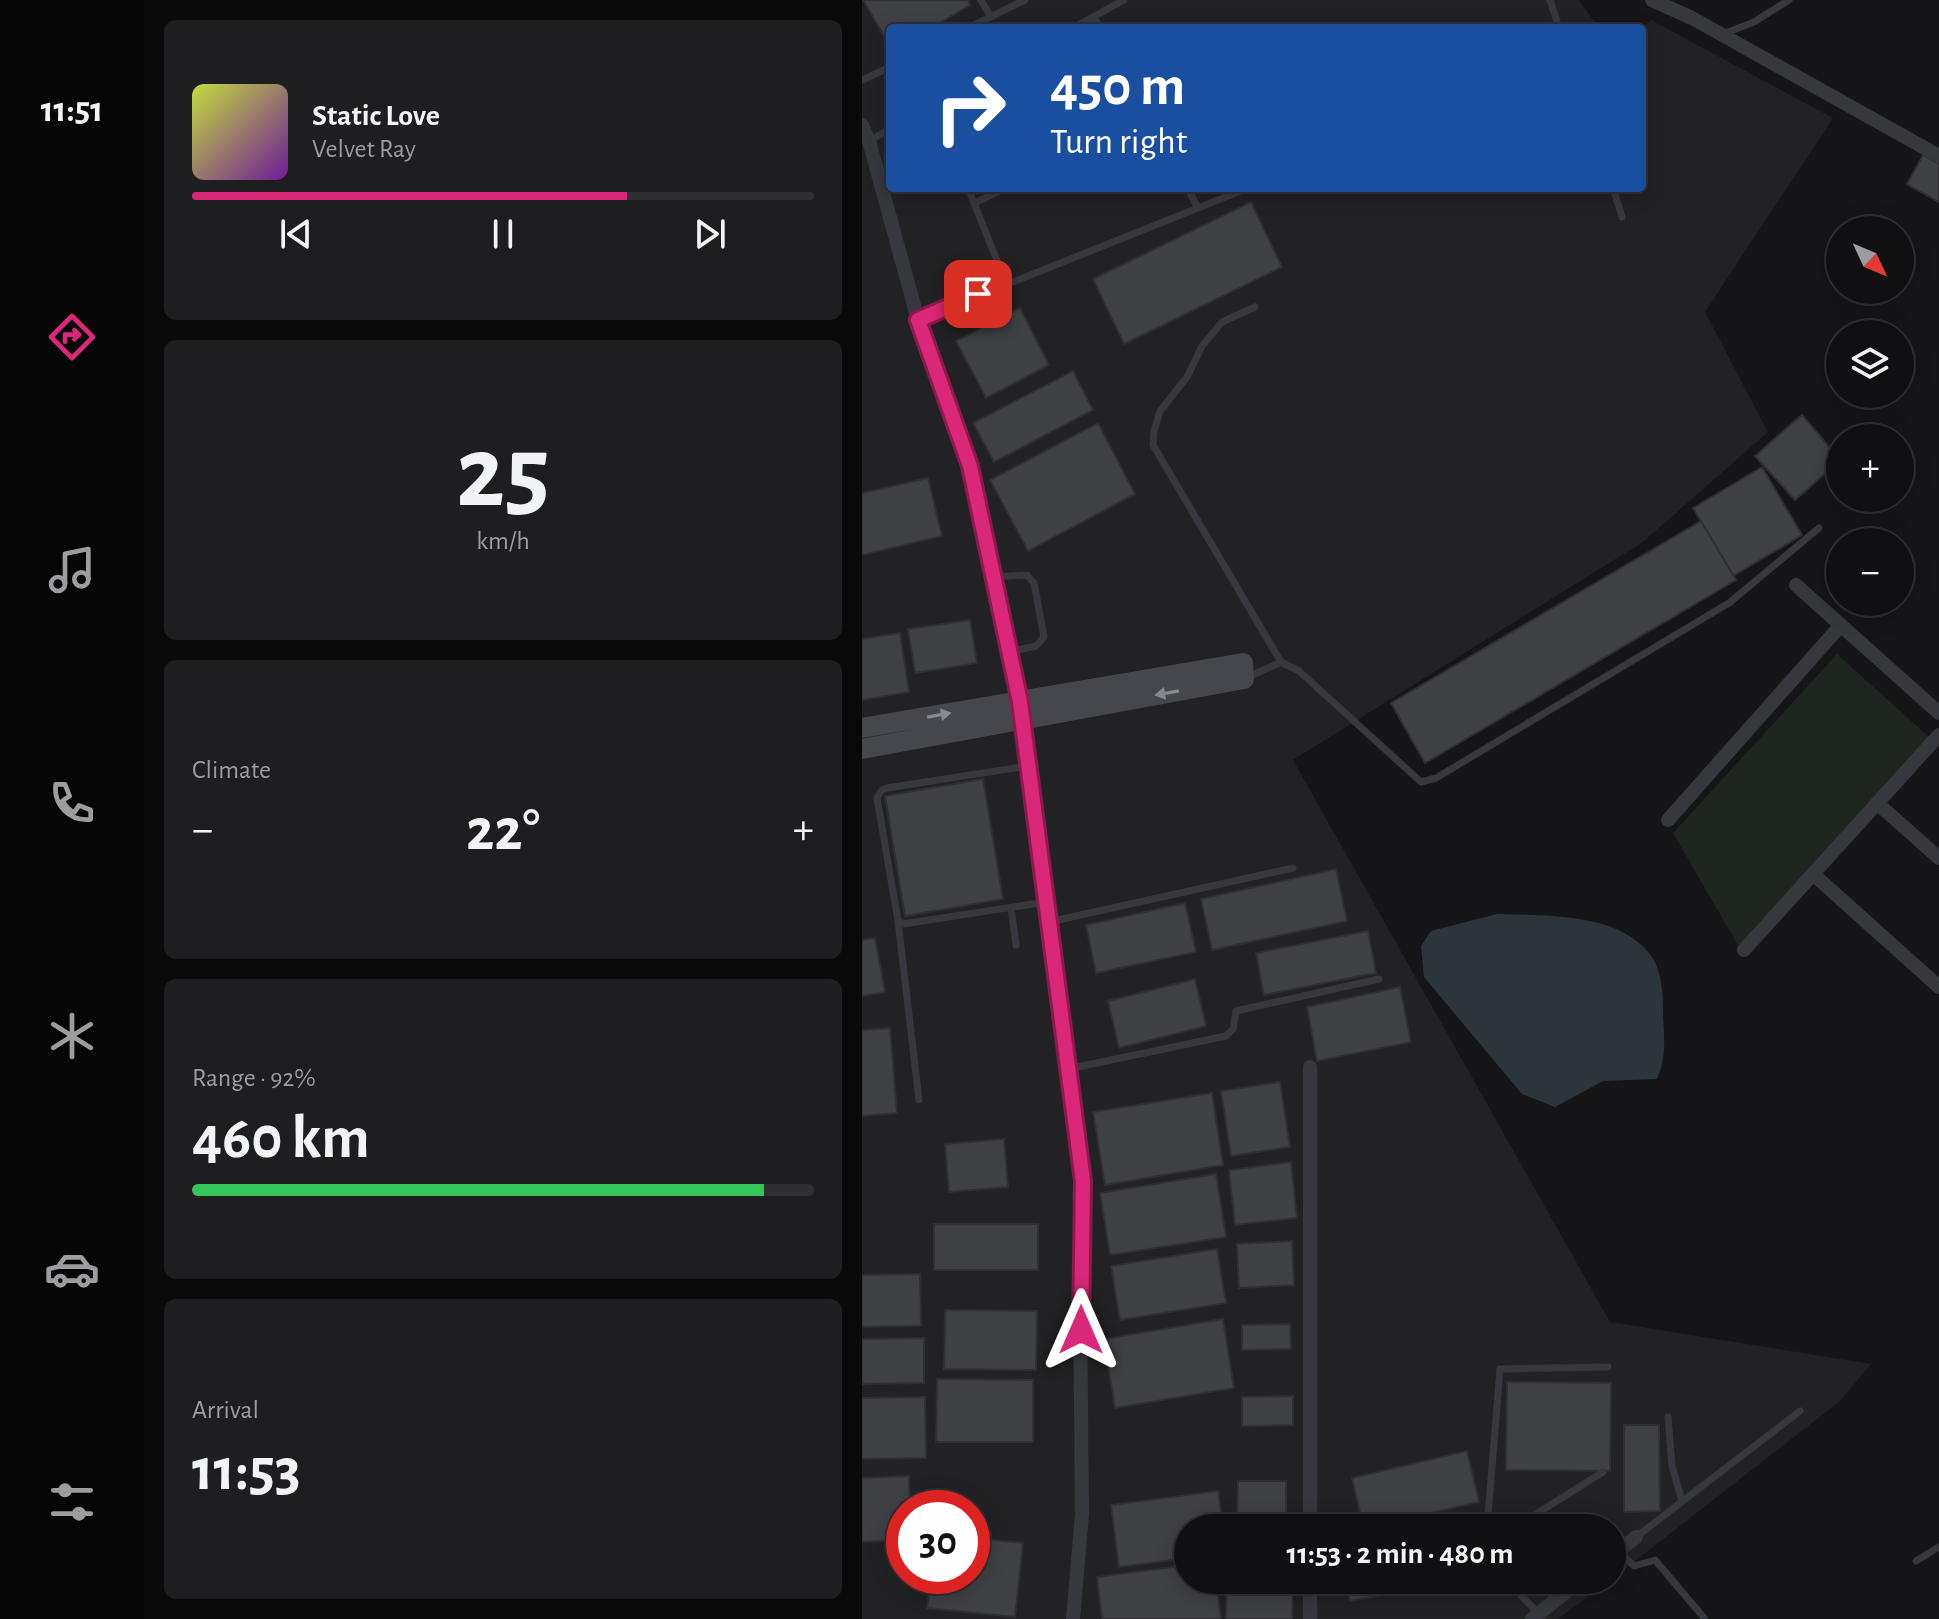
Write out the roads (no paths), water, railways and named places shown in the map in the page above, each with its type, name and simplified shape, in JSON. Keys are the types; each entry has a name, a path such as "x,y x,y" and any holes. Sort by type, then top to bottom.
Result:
{"street":[{"path":"1652,0 1692,18 1939,156"},
{"path":"862,125 918,320 970,466 1021,711 1083,1181 1080,1299 1082,1514 1073,1619"},
{"path":"1796,585 1939,713"},
{"path":"1668,820 1841,625"},
{"path":"862,749 1021,711 1243,671"},
{"path":"862,728 1021,711"},
{"path":"1744,950 1939,735"},
{"path":"1877,803 1939,858"},
{"path":"1813,874 1939,987"},
{"path":"1310,1067 1310,1514"},
{"path":"1626,1545 1636,1537"},
{"path":"1310,1594 1310,1619"},
{"path":"1535,1616 1563,1594"}],"lane":[{"path":"981,0 991,17"},
{"path":"976,24 1025,0"},
{"path":"1081,24 1124,0"},
{"path":"1550,0 1558,24"},
{"path":"1721,34 1736,31 1789,0"},
{"path":"1094,17 1098,24"},
{"path":"862,80 886,69"},
{"path":"869,141 886,131"},
{"path":"970,192 1006,283"},
{"path":"975,203 997,192"},
{"path":"1189,192 1197,206"},
{"path":"918,320 1237,192"},
{"path":"1614,192 1622,217"},
{"path":"1255,307 1222,322 1202,346 1187,377 1160,411 1153,445 1281,662 1299,671 1421,782 1436,778 1729,603 1819,528"},
{"path":"993,577 1027,575 1034,583 1044,637 1036,646 1009,652"},
{"path":"1243,671 1281,662"},
{"path":"919,1100 898,921 878,794 887,788 1028,766"},
{"path":"1049,922 1293,868"},
{"path":"898,921 908,925 1046,902"},
{"path":"1011,908 1016,945"},
{"path":"1068,1069 1226,1036 1233,1029 1236,1011 1379,979"},
{"path":"1488,1514 1500,1369 1608,1367"},
{"path":"1636,1537 1800,1411"},
{"path":"1668,1417 1672,1466 1682,1501"},
{"path":"1536,1514 1603,1472"},
{"path":"1916,1561 1939,1547"},
{"path":"1626,1561 1634,1566 1655,1560 1705,1619"},
{"path":"1517,1594 1535,1616"}]}
